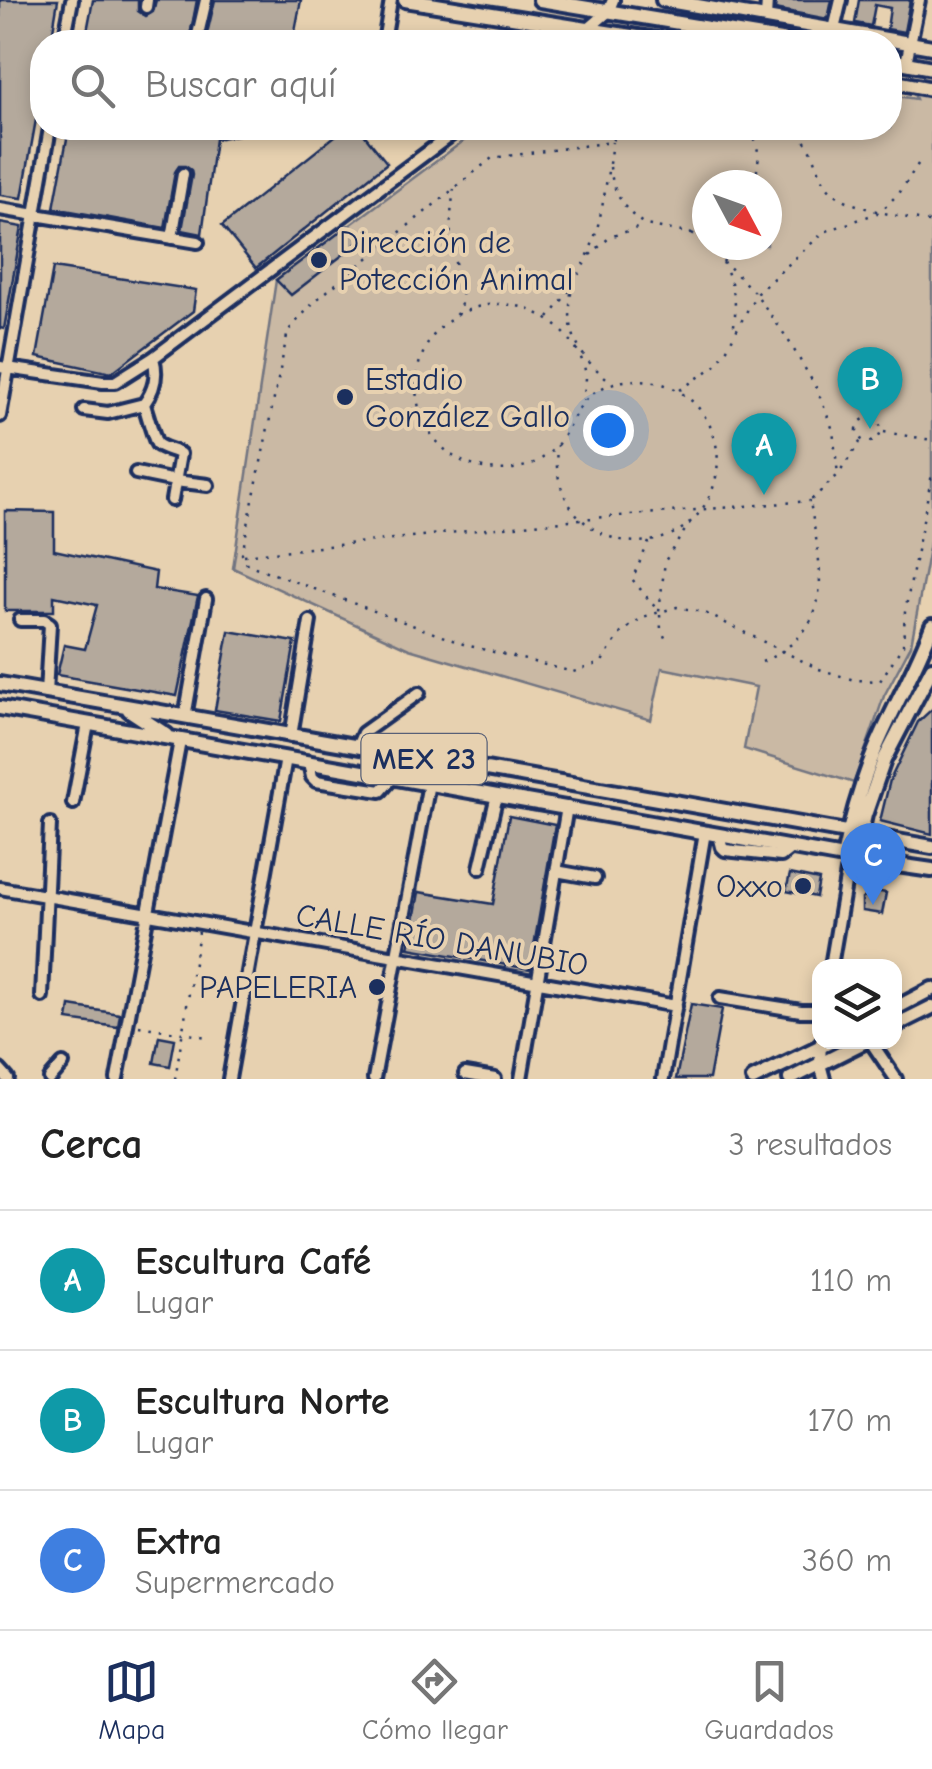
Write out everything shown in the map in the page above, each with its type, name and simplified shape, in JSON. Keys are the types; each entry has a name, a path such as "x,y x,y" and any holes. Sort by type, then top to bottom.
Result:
{"main road":[{"path":"405,0 590,30"},
{"path":"540,0 610,6 731,30"},
{"path":"666,0 811,30"},
{"path":"902,43 932,48"},
{"path":"902,62 932,68"},
{"path":"902,83 932,89"},
{"path":"848,862 871,761 932,626"},
{"path":"854,834 932,668"},
{"name":"MEX 23","path":"0,684 932,847"},
{"path":"904,721 932,692"},
{"path":"123,706 177,740"},
{"name":"MEX 23","path":"0,708 712,833 848,862 932,870"},
{"path":"902,1004 932,990"},
{"path":"902,1022 932,1007"},
{"path":"753,1079 812,1049"},
{"path":"790,1079 852,1049"}],"street":[{"path":"66,30 72,0"},
{"path":"199,30 206,0"},
{"path":"386,30 391,0"},
{"path":"766,18 767,0"},
{"path":"834,30 841,0"},
{"path":"906,63 919,0"},
{"path":"590,30 610,6"},
{"path":"0,416 4,368 48,140"},
{"path":"4,368 115,382 153,358 444,140"},
{"path":"172,238 183,174"},
{"path":"0,209 198,242"},
{"path":"153,358 155,383 144,404 154,440 180,454 172,500"},
{"path":"84,410 108,413 144,404"},
{"path":"136,473 208,485"},
{"path":"186,717 206,599"},
{"path":"20,620 44,620 50,624 46,693"},
{"path":"291,736 310,622"},
{"path":"356,747 363,734 420,693"},
{"path":"73,803 88,724"},
{"path":"118,1079 177,740"},
{"path":"230,1079 286,758"},
{"path":"374,1079 429,783"},
{"path":"480,868 497,795"},
{"path":"521,1079 567,808"},
{"path":"42,996 50,824"},
{"path":"663,1079 712,833"},
{"path":"832,959 848,862"},
{"path":"556,871 594,878"},
{"name":"CALLE RÍO DANUBIO","path":"0,888 676,1006"},
{"path":"720,998 812,1012"},
{"path":"823,1049 820,1064 824,1079"},
{"path":"872,1049 896,1079"},
{"path":"50,1079 63,1064"},
{"path":"0,1070 8,1079"},
{"path":"465,1074 495,1079"}],"path":[{"path":"756,140 760,155 758,170"},
{"path":"804,140 830,191 880,212 932,223"},
{"path":"589,256 612,142 492,158 315,301 288,331 243,555 247,564 466,645 573,672 601,664 621,634 642,617 677,607 703,612 819,668 854,680 880,680 903,645 932,474"},
{"path":"679,391 715,366 756,294 824,232 880,212 900,192 920,161"},
{"path":"609,162 616,195 626,210 646,225 692,234"},
{"path":"454,189 450,232 461,308 427,346 416,384 419,411 430,434 444,449 465,463 506,470 543,458 558,445 582,401 586,377 572,330 572,288"},
{"path":"548,319 572,288 589,256 610,237 646,225"},
{"path":"722,261 756,294 788,338 817,389 833,430 838,475"},
{"path":"722,261 734,285 737,311 732,336"},
{"path":"455,316 482,305 530,308 548,319 594,369 614,384"},
{"path":"582,401 614,384 640,380 660,383 679,391 701,411 715,438 718,467 710,496 665,561 660,612 666,642"},
{"path":"865,419 877,421 881,432 868,442 862,439 858,428 865,419"},
{"path":"881,432 932,440"},
{"path":"243,555 580,519 810,500 838,475 862,439"},
{"path":"558,445 562,492 580,519 595,530 630,542 649,541 672,534 692,520"},
{"path":"762,662 781,651 808,625 819,604 821,575 810,500"},
{"path":"649,541 632,579 660,612"},
{"path":"174,1079 200,923"},
{"path":"128,1024 207,1037"}],"shaded area":[{"path":"902,97 932,97 932,532 911,645 884,696 854,783 744,749 756,687 662,668 651,720 409,649 233,568 276,280 465,140 902,140"}],"building":[{"path":"0,0 58,0 53,30 30,30 32,140 22,198 0,195"},
{"path":"93,0 138,0 138,11 146,16 153,12 156,0 197,0 191,30 87,30"},
{"path":"215,0 301,0 295,30 208,30"},
{"path":"776,0 832,0 828,19 775,9"},
{"path":"859,0 910,0 904,32 887,29 890,8 875,5 871,26 855,23"},
{"path":"67,140 215,140 202,234 182,230 192,175 185,166 179,166 175,172 165,228 54,208"},
{"path":"330,140 369,140 387,163 256,268 222,226"},
{"path":"0,223 22,227 4,329 0,328"},
{"name":"Dirección de Potección Animal","path":"348,226 362,240 291,295 276,280"},
{"path":"53,268 196,290 193,311 111,373 37,357"},
{"path":"5,511 54,512 54,550 156,572 154,589 198,596 177,696 57,675 64,645 85,649 97,605 54,596 54,611 5,611"},
{"path":"229,631 295,642 281,721 215,710"},
{"path":"932,709 932,834 880,821 890,780 918,722"},
{"path":"509,816 555,825 530,969 409,948 419,892 493,904"},
{"name":"Oxxo","path":"790,874 819,880 816,897 786,891"},
{"path":"875,891 886,893 882,914 862,911 862,899"},
{"path":"691,1004 722,1009 709,1079 676,1079"},
{"path":"70,1006 120,1014 118,1027 68,1020"},
{"path":"159,1036 175,1039 170,1066 154,1063"}],"place":[{"name":"Dirección de Potección Animal","path":"319,260"},
{"name":"Estadio González Gallo","path":"345,397"},
{"name":"Escultura Norte","path":"870,429"},
{"name":"Escultura Café","path":"764,495"},
{"name":"Oxxo","path":"803,886"},
{"name":"Extra","path":"873,905"},
{"name":"PAPELERIA","path":"377,987"}]}
